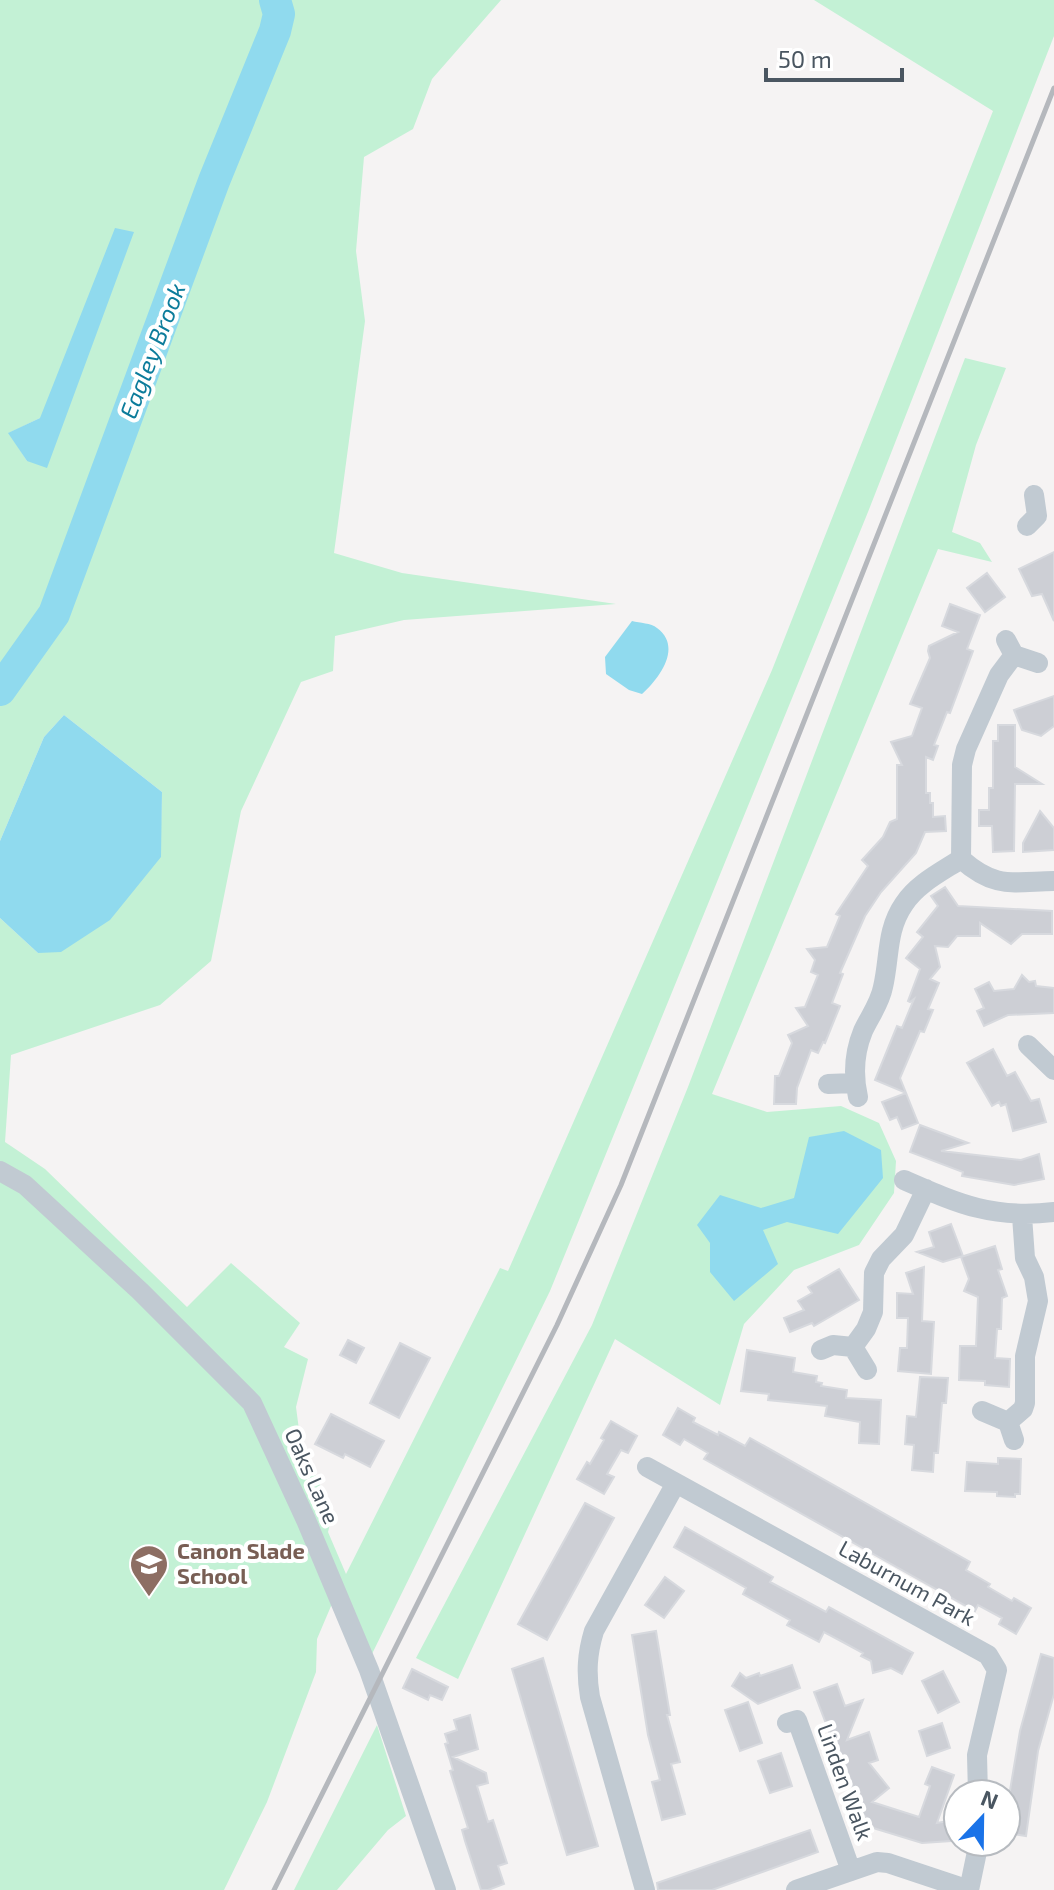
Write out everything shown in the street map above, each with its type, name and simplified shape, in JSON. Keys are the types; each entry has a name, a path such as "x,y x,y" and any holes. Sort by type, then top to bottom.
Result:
{"street":[{"path":"1034,495 1039,520"},
{"path":"1038,663 1010,647 966,749 962,765 961,859 979,875 990,880 1054,881"},
{"path":"828,1084 856,1090 858,1046 883,991 888,942 894,921 905,902 924,882 961,859"},
{"path":"1028,1045 1052,1064"},
{"name":"Oaks Lane","path":"0,1171 25,1185 140,1291 252,1403 306,1520 369,1670 446,1890"},
{"path":"904,1180 977,1209 1022,1216 1054,1212"},
{"path":"853,1347 873,1312 874,1273 881,1259 904,1235 926,1189"},
{"path":"982,1411 1011,1431 1025,1403 1025,1356 1038,1301 1034,1277 1025,1258 1022,1216"},
{"path":"821,1350 833,1345 853,1347"},
{"path":"853,1347 867,1370"},
{"name":"Laburnum Park","path":"647,1467 988,1655 997,1670 977,1755 978,1778"},
{"path":"645,1890 586,1674 594,1631 676,1483"},
{"name":"Linden Walk","path":"787,1723 797,1720 851,1871"},
{"path":"796,1890 877,1862 969,1890 976,1858"}],"green space":[{"path":"0,0 261,0 274,12 207,175 63,590 227,183 289,10 282,0 501,0 432,79 413,129 364,157 356,251 365,321 334,553 402,573 616,604 404,620 335,636 333,671 301,682 241,811 211,961 160,1005 11,1055 5,1142 45,1169 187,1307 231,1263 300,1323 284,1347 308,1359 296,1407 301,1445 333,1512 328,1532 346,1574 500,1268 508,1271 772,670 993,111 814,0 1054,0 1054,36 868,512 550,1291 371,1656 334,1599 317,1639 316,1672 267,1802 224,1890 0,1890 0,918 38,953 160,857 162,792 64,715 44,737 0,841","holes":["40,418 27,461 9,433"]},
{"path":"965,358 1006,368 976,445 952,532 980,543 992,562 938,549 712,1094 767,1112 841,1106 879,1123 896,1161 894,1193 859,1245 794,1270 744,1324 720,1405 615,1339 458,1679 416,1658 592,1325 688,1087"},
{"path":"377,1725 406,1816 388,1830 337,1890 294,1890"}],"water":[{"path":"115,228 134,232 47,468 27,461 8,433 40,418"},
{"path":"632,621 655,626 668,644 666,662 661,672 642,694 629,690 606,674 605,657"},
{"path":"64,715 162,792 161,857 110,920 61,952 38,953 0,918 0,841 44,737"},
{"path":"844,1131 881,1150 883,1178 838,1234 787,1222 763,1230 778,1264 734,1301 710,1272 710,1243 697,1225 720,1195 761,1208 794,1198 809,1137"}],"building":[{"path":"1054,552 1054,621 1042,594 1032,596 1019,569"},
{"path":"987,573 1005,597 985,612 967,588"},
{"path":"950,604 980,615 967,649 973,651 950,713 947,712 934,745 938,746 933,760 926,757 926,793 930,793 930,803 933,803 933,817 945,816 946,831 925,832 916,853 881,892 865,916 840,973 843,974 832,1003 840,1006 825,1043 818,1053 811,1050 797,1088 796,1104 774,1104 775,1076 779,1076 792,1043 788,1035 808,1026 796,1008 805,1007 818,975 811,972 815,960 807,949 827,947 840,916 836,914 868,866 862,860 883,837 890,822 897,819 897,765 902,765 891,742 912,736 922,708 910,704 930,658 929,646 958,632 942,626"},
{"path":"1054,696 1054,726 1041,736 1022,730 1014,710"},
{"path":"998,725 1015,725 1015,767 1042,784 1015,784 1014,851 993,852 992,826 979,826 979,810 989,810 989,788 993,788 993,741 998,741"},
{"path":"1040,811 1054,828 1054,850 1023,852 1023,843"},
{"path":"945,887 958,906 1052,911 1052,934 1022,934 1011,944 980,923 980,936 957,936 948,947 935,946 940,967 930,979 939,983 928,1009 933,1010 924,1032 920,1031 900,1078 906,1093 875,1080 897,1026 902,1028 914,999 908,1001 920,969 906,958 923,937 917,932 938,906 931,896"},
{"path":"1022,975 1029,982 1035,981 1036,986 1054,988 1054,1013 1008,1015 984,1026 977,1011 984,1008 975,989 989,982 994,991 1014,989"},
{"path":"993,1049 1007,1076 1015,1072 1031,1101 1039,1099 1046,1122 1013,1131 1006,1104 1001,1106 999,1102 992,1106 967,1063"},
{"path":"906,1093 918,1123 902,1129 897,1117 890,1120 882,1102"},
{"path":"920,1125 968,1143 941,1151 1021,1160 1039,1154 1044,1179 1014,1185 962,1176 963,1172 910,1152"},
{"path":"951,1224 963,1256 943,1262 917,1252 934,1247 929,1232"},
{"path":"995,1246 1002,1269 998,1270 1007,1296 1002,1298 1001,1329 997,1329 995,1358 1010,1359 1009,1387 985,1385 985,1381 959,1380 960,1346 976,1346 978,1297 964,1291 969,1279 961,1257"},
{"path":"924,1267 922,1321 934,1322 931,1374 898,1371 900,1348 907,1348 908,1318 897,1318 897,1293 913,1294 906,1273"},
{"path":"839,1269 859,1300 814,1326 812,1323 790,1332 784,1318 804,1310 798,1301 812,1293 808,1287"},
{"path":"348,1340 364,1348 356,1363 340,1355"},
{"path":"400,1343 430,1358 399,1418 370,1403"},
{"path":"747,1350 795,1358 793,1372 817,1376 816,1382 822,1383 821,1386 847,1390 846,1398 881,1400 879,1444 859,1443 860,1422 825,1416 827,1406 768,1400 769,1394 741,1391"},
{"path":"920,1377 948,1378 933,1472 912,1470 914,1445 905,1444 907,1416 916,1417"},
{"path":"678,1408 695,1418 693,1422 718,1435 719,1432 745,1446 750,1438 970,1562 966,1570 990,1584 988,1587 1031,1608 1016,1634 999,1624 1002,1618 978,1605 975,1611 704,1459 708,1453 684,1439 680,1445 663,1435"},
{"path":"331,1414 384,1441 370,1467 315,1444"},
{"path":"611,1421 637,1436 628,1453 621,1450 607,1474 614,1477 604,1494 577,1479 587,1462 590,1464"},
{"path":"998,1458 1021,1459 1020,1494 1015,1494 1015,1497 997,1496 997,1492 965,1491 967,1462 998,1464"},
{"path":"585,1503 614,1518 547,1640 518,1624"},
{"path":"685,1527 773,1577 770,1582 826,1612 829,1607 913,1653 902,1674 891,1668 873,1673 871,1661 861,1656 863,1653 824,1632 819,1642 787,1625 790,1620 743,1594 746,1588 674,1547"},
{"path":"665,1577 684,1591 664,1618 645,1605"},
{"path":"656,1631 670,1715 667,1715 680,1762 671,1764 685,1814 662,1820 652,1782 660,1780 648,1735 632,1635"},
{"path":"1041,1654 1054,1658 1054,1694 1038,1751 1026,1836 1022,1835 1022,1778 1012,1778 1020,1731"},
{"path":"543,1658 598,1846 567,1855 512,1669"},
{"path":"792,1665 800,1688 758,1704 732,1686 740,1673 746,1678 759,1673 760,1676"},
{"path":"412,1669 448,1687 442,1700 430,1695 428,1700 403,1688"},
{"path":"943,1671 959,1702 938,1713 922,1681"},
{"path":"837,1684 845,1706 863,1700 847,1740 869,1732 878,1760 869,1763 889,1788 872,1802 919,1817 930,1786 925,1784 932,1767 954,1775 953,1778 942,1778 942,1809 937,1823 942,1822 942,1842 922,1843 870,1827 871,1824 848,1795 856,1798 836,1741 833,1742 814,1692"},
{"path":"748,1702 762,1743 740,1751 725,1710"},
{"path":"470,1715 478,1749 453,1757 486,1773 488,1783 477,1786 488,1822 493,1820 507,1863 498,1866 504,1884 488,1890 481,1890 465,1841 462,1830 468,1828 445,1744 448,1743 445,1734 457,1730 454,1720"},
{"path":"942,1723 950,1748 927,1756 919,1731"},
{"path":"781,1753 792,1786 770,1793 758,1761"},
{"path":"810,1830 818,1852 712,1890 658,1890 657,1883"}],"waterway":[{"name":"Eagley Brook","path":"0,690 54,614 214,181 275,31 279,14 275,0"}],"railway":[{"path":"274,1890 557,1325 621,1185 1054,88"}],"place":[{"name":"Canon Slade School","path":"149,1598"}]}
